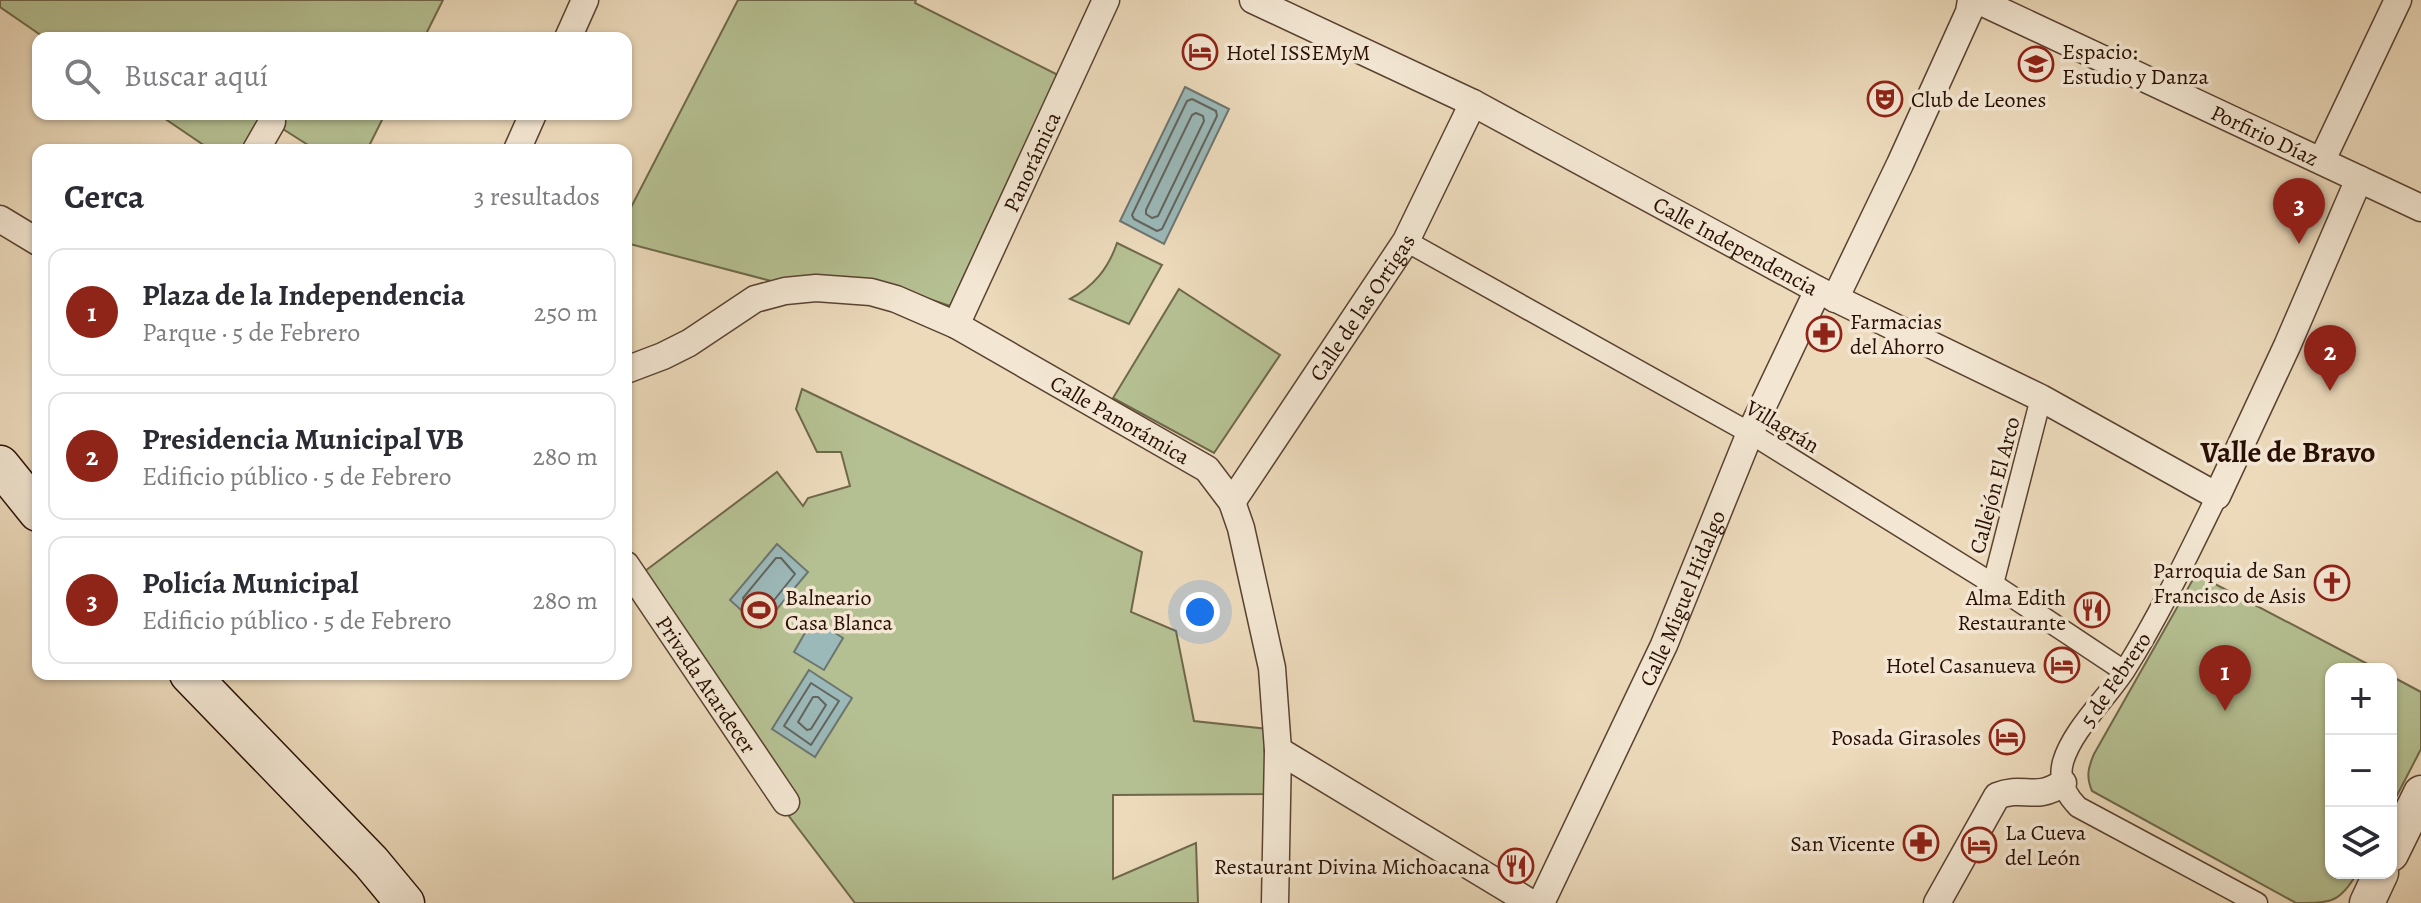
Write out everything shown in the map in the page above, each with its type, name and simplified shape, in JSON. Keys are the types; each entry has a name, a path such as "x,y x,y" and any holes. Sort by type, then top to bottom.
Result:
{"main road":[{"path":"0,465 32,505"},
{"path":"195,680 371,862 405,903"}],"street":[{"path":"571,32 585,0"},
{"name":"Panorámica","path":"956,325 1106,0"},
{"name":"Calle Independencia","path":"1253,0 1473,103 1826,294 2041,398 2217,496"},
{"name":"Porfirio Díaz","path":"1974,0 2421,208"},
{"name":"Calle Miguel Hidalgo","path":"1541,903 1664,645 1750,433 1900,164 1974,0"},
{"path":"2322,160 2398,0"},
{"name":"Calle de las Ortigas","path":"1232,502 1406,241 1473,103"},
{"path":"520,144 530,120"},
{"path":"259,144 272,122"},
{"name":"5 de Febrero","path":"2063,783 2063,762 2072,743 2124,671 2183,568 2287,346 2359,179"},
{"path":"0,219 32,238"},
{"name":"Villagrán","path":"1406,241 1750,433 1993,584 2124,671"},
{"name":"Calle Panorámica","path":"632,368 689,343 755,299 785,291 831,288 871,292 896,299 956,325 1207,469 1232,502 1241,528 1272,668 1278,750 1275,903"},
{"name":"Callejón El Arco","path":"1993,584 2041,398"},
{"name":"Privada Atardecer","path":"632,574 786,802"},
{"path":"1278,750 1531,903"},
{"path":"1937,903 1997,796 2012,790 2041,795 2063,783 2078,807 2257,903"},
{"path":"2397,842 2421,793"},
{"path":"2367,903 2378,879"}],"green space":[{"path":"0,0 443,0 427,32 36,32 0,7"},
{"path":"738,0 916,0 915,3 1058,75 950,306 891,286 775,282 632,245 632,205"},
{"path":"167,120 262,120 244,144 202,144"},
{"path":"269,120 382,120 370,144 307,144"},
{"path":"1117,243 1162,265 1129,324 1070,299 1099,276"},
{"path":"1179,289 1280,355 1214,453 1113,398"},
{"path":"802,389 1142,552 1131,612 1176,631 1194,721 1268,729 1268,794 1113,795 1113,879 1196,843 1198,903 855,903 763,782 641,574 777,472 803,506 808,498 850,486 841,452 817,452 796,409"},
{"path":"2196,574 2366,663 2325,663 2325,879 2353,879 2333,899 2296,903 2092,791 2088,772 2094,754"},
{"path":"2397,679 2421,692 2421,749 2397,795"}],"water":[{"path":"1185,87 1229,109 1164,244 1120,221"},
{"path":"777,544 808,572 761,628 730,600"},
{"path":"813,619 843,638 824,670 794,652"},
{"path":"809,670 852,698 815,757 772,729"}],"place":[{"name":"Hotel ISSEMyM","path":"1200,52"},
{"name":"Espacio: Estudio y Danza","path":"2036,64"},
{"name":"Club de Leones","path":"1885,99"},
{"name":"Policía Municipal","path":"2299,244"},
{"name":"Farmacias del Ahorro","path":"1824,334"},
{"name":"Presidencia Municipal VB","path":"2330,391"},
{"name":"Parroquia de San Francisco de Asis","path":"2332,583"},
{"name":"Balneario Casa Blanca","path":"759,610"},
{"name":"Alma Edith Restaurante","path":"2092,610"},
{"name":"Hotel Casanueva","path":"2062,665"},
{"name":"Plaza de la Independencia","path":"2225,711"},
{"name":"Posada Girasoles","path":"2007,737"},
{"name":"San Vicente","path":"1921,843"},
{"name":"La Cueva del León","path":"1979,845"},
{"name":"Restaurant Divina Michoacana","path":"1516,866"}],"district":[{"name":"Valle de Bravo","path":"2288,452"}]}
